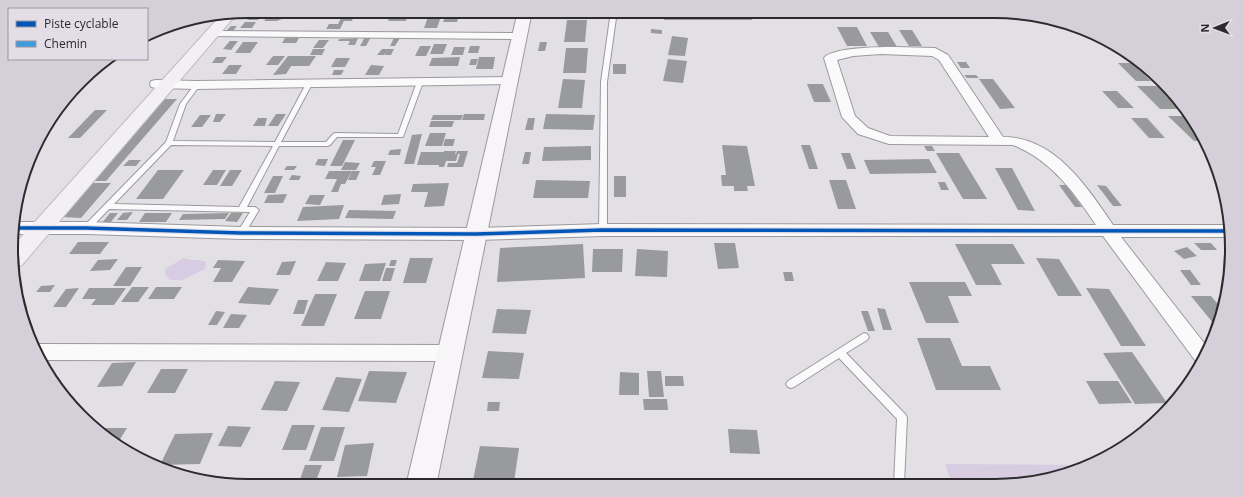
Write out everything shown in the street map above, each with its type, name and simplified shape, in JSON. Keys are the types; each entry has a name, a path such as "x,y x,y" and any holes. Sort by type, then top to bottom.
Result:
{"main road":[{"path":"18,248 24,231 162,84 214,25"}],"street":[{"path":"423,479 523,18"},
{"path":"214,25 519,36"},
{"path":"999,141 944,58 935,52 861,52 838,54 830,58 849,117 863,131 889,140 999,141 1015,141 1033,148 1055,163 1083,193 1108,231 1200,351"},
{"path":"162,84 196,85 510,81"},
{"path":"24,231 86,228 241,233 476,234 603,230 1225,231"},
{"path":"43,352 450,353"}],"lane":[{"path":"603,230 604,82 613,18"},
{"path":"169,143 328,144 334,135 401,136 420,82"},
{"path":"242,209 309,84"},
{"path":"86,228 169,143 183,104 196,85"},
{"path":"108,206 255,210 241,233"},
{"path":"791,384 864,337"},
{"path":"840,353 902,418 900,479"}],"shaded area":[{"path":"184,258 206,262 205,269 183,280 170,280 165,275 165,269"},
{"path":"945,464 1068,465 1069,467 1039,475 1010,479 950,479"}],"building":[{"path":"249,18 259,18 258,20 247,20"},
{"path":"267,18 283,18 277,21 264,21"},
{"path":"341,18 353,18 352,21 344,21 340,29 326,29 329,24 338,24"},
{"path":"390,18 407,18 406,21 388,21"},
{"path":"428,18 441,18 437,28 424,28"},
{"path":"445,18 458,18 457,22 443,22"},
{"path":"664,18 752,18 752,20 664,20"},
{"path":"567,20 587,20 585,42 564,42"},
{"path":"245,22 256,22 252,28 240,28"},
{"path":"231,26 237,26 233,31 226,31"},
{"path":"837,27 857,27 867,46 847,46"},
{"path":"651,29 662,30 662,34 651,33"},
{"path":"899,30 912,30 922,46 909,46"},
{"path":"870,32 888,32 897,47 879,47"},
{"path":"672,36 688,38 685,56 668,55"},
{"path":"365,37 371,37 366,46 360,46"},
{"path":"285,38 299,38 296,43 282,43"},
{"path":"358,38 355,45 348,45 350,41 338,41 339,39"},
{"path":"394,38 400,38 395,46 390,46"},
{"path":"319,40 329,40 323,48 313,48"},
{"path":"230,41 238,41 231,50 223,49"},
{"path":"243,42 258,42 250,53 235,53"},
{"path":"540,42 547,42 545,51 538,51"},
{"path":"434,44 447,44 443,54 430,54"},
{"path":"420,46 431,46 426,56 415,56"},
{"path":"470,46 480,46 478,53 468,53"},
{"path":"454,47 465,47 463,55 451,55"},
{"path":"566,48 588,48 586,73 563,73"},
{"path":"313,49 325,49 322,55 310,55"},
{"path":"382,49 394,49 391,55 385,55 386,53 384,55 377,55"},
{"path":"273,56 285,56 278,65 266,65"},
{"path":"288,56 316,56 309,66 291,66 286,74 273,75"},
{"path":"216,57 227,57 222,63 212,63"},
{"path":"460,57 458,66 429,66 432,58"},
{"path":"479,57 495,57 493,69 476,69"},
{"path":"336,58 350,58 345,67 331,67"},
{"path":"471,59 478,59 476,65 469,65"},
{"path":"668,59 687,61 683,83 663,81"},
{"path":"957,62 966,62 970,68 961,68"},
{"path":"1118,63 1131,63 1151,81 1136,81"},
{"path":"613,64 626,64 626,74 613,74"},
{"path":"229,65 242,65 236,74 222,74"},
{"path":"371,65 384,66 379,75 365,75"},
{"path":"334,70 344,70 341,75 332,75"},
{"path":"964,75 976,75 979,78 967,78"},
{"path":"563,79 585,80 582,108 558,108"},
{"path":"979,79 993,79 1015,108 1000,109"},
{"path":"807,84 823,84 831,102 814,102"},
{"path":"1137,86 1157,86 1178,109 1160,109"},
{"path":"1102,91 1117,91 1134,108 1118,108"},
{"path":"164,99 177,99 106,181 91,181"},
{"path":"95,110 107,110 80,138 68,138"},
{"path":"216,114 226,114 220,122 213,122"},
{"path":"276,114 286,114 278,126 268,126"},
{"path":"464,114 485,114 484,120 462,120"},
{"path":"546,114 595,115 593,130 543,129"},
{"path":"200,115 211,115 202,127 191,127"},
{"path":"433,115 463,115 461,120 431,120"},
{"path":"1168,116 1183,116 1198,141 1194,141"},
{"path":"258,118 267,118 265,126 253,126"},
{"path":"528,118 535,118 533,130 525,130"},
{"path":"1131,118 1147,118 1165,138 1149,138"},
{"path":"431,121 454,121 452,127 429,127"},
{"path":"430,133 446,133 442,146 425,146"},
{"path":"422,134 414,164 404,164 412,135"},
{"path":"445,139 455,139 453,146 443,146"},
{"path":"343,140 355,140 342,166 330,166"},
{"path":"722,145 747,146 755,186 747,186 748,191 734,191 734,186 722,186 721,175 726,175"},
{"path":"801,145 810,145 818,169 809,169"},
{"path":"591,146 591,160 542,161 544,147"},
{"path":"924,146 932,146 935,151 927,151"},
{"path":"401,149 400,155 388,155 390,150"},
{"path":"456,151 456,154 457,151 468,151 463,167 447,167 448,163 457,163 460,154 458,154 456,161 446,161 444,167 439,167 439,165 417,165 421,152"},
{"path":"525,152 531,152 529,164 522,164"},
{"path":"841,153 850,153 856,169 847,169"},
{"path":"936,153 959,153 987,199 963,199"},
{"path":"318,159 328,159 325,166 315,165"},
{"path":"929,159 937,173 870,174 864,160"},
{"path":"129,160 141,160 136,166 123,166"},
{"path":"374,161 386,161 380,175 372,175 376,167 371,167"},
{"path":"345,162 360,163 356,170 341,170"},
{"path":"287,166 297,166 294,170 284,170"},
{"path":"995,168 1012,168 1035,211 1018,210"},
{"path":"158,170 184,170 163,199 136,199"},
{"path":"213,170 226,170 217,185 203,185"},
{"path":"230,170 242,170 232,186 220,186"},
{"path":"329,171 352,171 345,184 341,184 338,192 331,192 337,179 325,179"},
{"path":"352,171 360,171 356,180 348,180"},
{"path":"292,175 301,176 299,180 289,180"},
{"path":"273,176 283,176 275,193 264,193"},
{"path":"614,176 626,176 626,197 614,197"},
{"path":"536,180 590,181 588,198 533,198"},
{"path":"829,180 846,180 856,209 838,209"},
{"path":"938,182 945,182 949,190 941,190"},
{"path":"92,183 111,183 81,218 62,217"},
{"path":"449,183 444,206 424,207 428,192 411,192 413,184"},
{"path":"1059,185 1066,185 1082,207 1075,207"},
{"path":"1097,185 1106,186 1122,206 1113,206"},
{"path":"287,194 283,203 264,203 268,195"},
{"path":"401,194 399,204 381,205 384,195"},
{"path":"310,195 325,195 320,205 305,204"},
{"path":"344,205 339,219 297,221 303,207"},
{"path":"349,210 396,211 393,219 345,218"},
{"path":"133,212 127,220 117,220 123,213"},
{"path":"110,213 118,213 111,222 102,223"},
{"path":"145,213 172,213 166,222 139,222"},
{"path":"229,213 225,219 179,220 183,214"},
{"path":"231,213 243,213 237,222 225,221"},
{"path":"78,242 109,242 100,254 69,254"},
{"path":"714,243 735,243 739,268 718,269"},
{"path":"1194,243 1211,243 1217,250 1201,250"},
{"path":"583,244 585,278 497,282 500,248"},
{"path":"955,244 1013,244 1025,264 991,264 1002,285 976,285"},
{"path":"1187,247 1197,256 1184,259 1174,251"},
{"path":"593,249 623,249 622,272 592,272"},
{"path":"637,249 668,251 667,277 635,276"},
{"path":"410,258 433,258 426,283 403,283"},
{"path":"1036,258 1059,259 1082,296 1058,296"},
{"path":"118,259 110,270 90,271 98,260"},
{"path":"218,260 245,261 232,282 213,282 221,268 213,268"},
{"path":"391,260 397,260 395,266 389,266"},
{"path":"296,261 290,275 276,275 282,262"},
{"path":"326,262 346,263 338,281 317,281"},
{"path":"386,263 380,281 359,281 365,264"},
{"path":"126,267 142,267 130,286 113,286"},
{"path":"386,268 395,268 391,281 382,281"},
{"path":"1180,270 1190,270 1201,285 1191,285"},
{"path":"783,272 792,272 794,281 785,281"},
{"path":"909,282 965,282 972,296 948,296 959,323 926,323"},
{"path":"55,285 50,292 36,292 41,286"},
{"path":"132,287 149,287 138,302 121,302"},
{"path":"156,287 182,287 174,299 148,299"},
{"path":"248,287 279,289 270,305 238,303"},
{"path":"79,288 66,307 53,307 66,289"},
{"path":"89,288 126,288 114,305 91,305 96,299 82,299"},
{"path":"1086,288 1109,289 1146,346 1121,346"},
{"path":"365,291 390,291 381,319 354,319"},
{"path":"315,294 337,294 324,326 301,326"},
{"path":"1191,296 1211,296 1218,304 1213,323"},
{"path":"298,300 308,300 304,314 293,314"},
{"path":"877,308 885,309 892,330 883,330"},
{"path":"497,309 531,310 526,334 492,333"},
{"path":"216,311 225,312 217,325 208,325"},
{"path":"861,311 868,311 875,331 868,331"},
{"path":"231,314 247,315 239,328 223,328"},
{"path":"917,338 950,338 962,366 990,366 1001,390 936,390"},
{"path":"488,351 524,353 519,379 482,378"},
{"path":"1132,352 1166,402 1135,404 1103,353"},
{"path":"136,362 122,386 97,387 112,363"},
{"path":"161,369 188,369 175,393 147,393"},
{"path":"369,371 407,372 396,403 358,401"},
{"path":"647,371 661,371 664,397 649,397"},
{"path":"620,372 639,373 639,395 619,395"},
{"path":"665,376 683,376 684,386 665,386"},
{"path":"336,377 362,379 349,412 322,410"},
{"path":"275,381 300,382 287,411 261,410"},
{"path":"1086,381 1118,381 1132,403 1099,404"},
{"path":"643,399 667,399 668,410 644,410"},
{"path":"488,402 500,402 499,411 487,411"},
{"path":"292,425 315,425 306,450 282,450"},
{"path":"228,426 251,427 241,447 218,446"},
{"path":"321,427 345,427 334,461 309,461"},
{"path":"104,428 127,428 120,440"},
{"path":"728,429 757,430 760,454 730,453"},
{"path":"213,433 200,464 169,465 162,462 175,434"},
{"path":"374,443 367,476 337,477 345,445"},
{"path":"480,446 519,448 514,479 473,479"},
{"path":"305,465 322,465 317,479 300,479"}],"cycle path":[{"path":"19,228 86,228 241,233 476,234 603,230 1225,231"}]}
